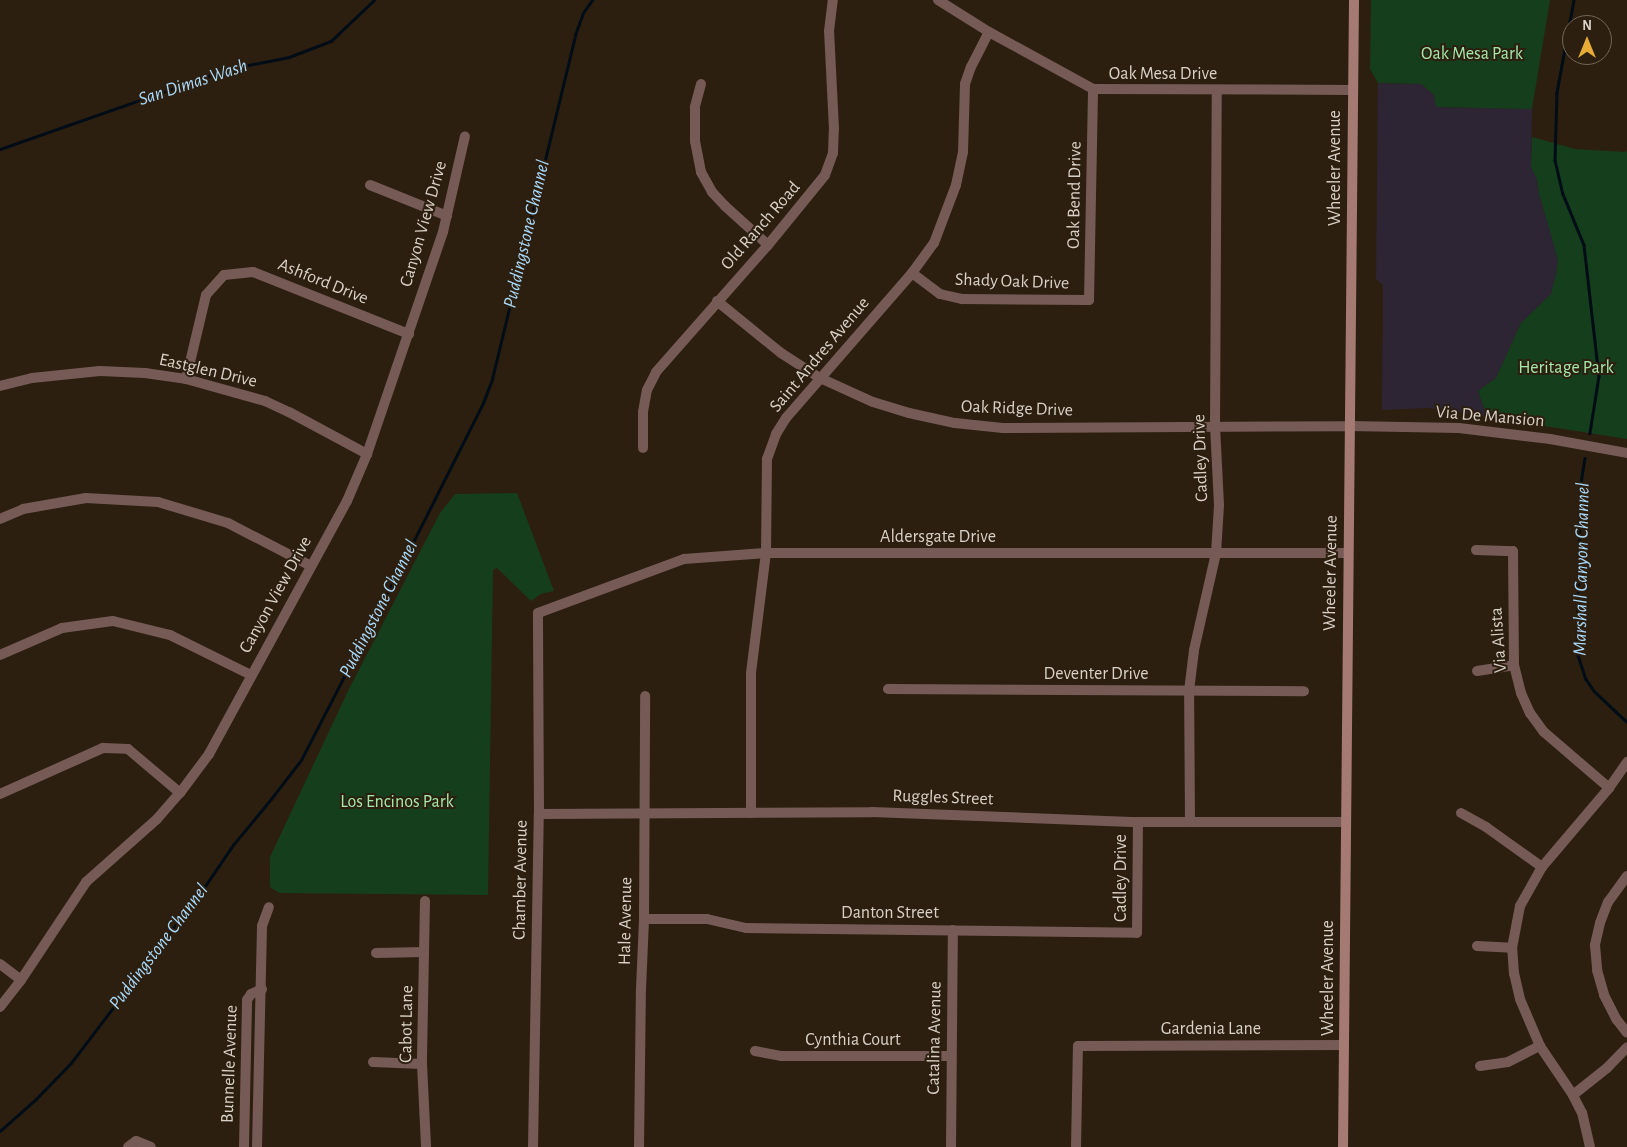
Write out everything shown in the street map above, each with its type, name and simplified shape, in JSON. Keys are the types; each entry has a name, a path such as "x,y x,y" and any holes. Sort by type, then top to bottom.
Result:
{"main road":[{"name":"Wheeler Avenue","path":"1343,1147 1354,0"}],"street":[{"name":"Old Ranch Road","path":"643,448 643,412 647,390 656,372 768,245 825,175 833,153 834,128 829,31 833,0"},
{"name":"Oak Mesa Drive","path":"938,0 989,32 1093,89 1352,90"},
{"name":"Saint Andres Avenue","path":"751,813 751,674 766,553 767,459 776,434 786,418 912,273 934,243 956,185 963,152 965,84 971,66 989,32"},
{"path":"701,84 695,107 695,142 701,172 712,192 768,245"},
{"name":"Oak Bend Drive","path":"1089,300 1093,89"},
{"name":"Cadley Drive","path":"1190,821 1190,691 1194,650 1216,553 1219,505 1215,427 1217,90"},
{"name":"Canyon View Drive","path":"0,1007 21,980 86,882 157,819 180,793 209,754 347,501 367,454 409,334 447,216 465,136"},
{"path":"370,186 447,216"},
{"name":"Ashford Drive","path":"186,379 206,295 224,275 253,272 409,334"},
{"name":"Shady Oak Drive","path":"912,273 940,294 962,299 1089,300"},
{"name":"Oak Ridge Drive","path":"717,301 781,353 820,378 874,402 909,413 955,423 1004,428 1349,426"},
{"name":"Eastglen Drive","path":"0,386 40,377 100,371 144,373 186,379 266,401 367,454"},
{"name":"Via De Mansion","path":"1349,426 1490,430 1627,453"},
{"path":"0,519 23,509 86,498 158,502 228,523 311,566"},
{"name":"Via Alista","path":"1476,550 1513,551 1514,665 1527,706 1544,732 1609,788"},
{"name":"Aldersgate Drive","path":"538,613 684,559 766,553 1348,553"},
{"name":"Chamber Avenue","path":"533,1147 539,814 538,613"},
{"path":"0,656 62,628 113,621 170,635 251,675"},
{"path":"1477,671 1514,665"},
{"name":"Deventer Drive","path":"888,689 1304,691"},
{"name":"Hale Avenue","path":"640,1147 645,696"},
{"path":"0,794 103,748 128,749 180,793"},
{"path":"1590,1147 1582,1113 1573,1095 1540,1046 1520,999 1514,974 1512,948 1520,906 1542,867 1609,788 1627,762"},
{"name":"Ruggles Street","path":"539,814 872,812 1138,822 1345,822"},
{"path":"1461,813 1486,827 1542,867"},
{"name":"Cadley Drive","path":"1137,933 1138,822"},
{"path":"1627,876 1608,902 1600,923 1595,945 1597,970 1604,995 1616,1020 1627,1033"},
{"name":"Cabot Lane","path":"425,901 422,1064 426,1147"},
{"name":"Bunnelle Avenue","path":"258,1147 262,926 269,907"},
{"name":"Danton Street","path":"644,919 707,920 746,928 1137,933"},
{"name":"Catalina Avenue","path":"951,1147 953,930"},
{"path":"1477,946 1512,948"},
{"path":"376,953 424,952"},
{"path":"0,964 21,980"},
{"name":"Bunnelle Avenue","path":"244,1147 247,1000 251,994 262,989"},
{"name":"Gardenia Lane","path":"1076,1147 1078,1046 1344,1045"},
{"path":"1480,1066 1508,1062 1540,1046"},
{"path":"1573,1095 1607,1068 1627,1047"},
{"name":"Cynthia Court","path":"755,1051 781,1056 951,1056"},
{"path":"373,1062 422,1064"},
{"path":"128,1147 136,1141 151,1147"}],"shaded area":[{"path":"1378,83 1421,84 1434,95 1436,107 1532,109 1531,167 1537,179 1539,194 1558,261 1551,294 1521,323 1496,378 1478,391 1487,417 1429,408 1382,410 1383,285 1376,279"}],"green space":[{"name":"Oak Mesa Park","path":"1371,0 1550,0 1532,109 1436,107 1434,95 1421,84 1378,83 1370,69"},
{"name":"Heritage Park","path":"1532,137 1575,149 1625,152 1627,150 1627,439 1487,417 1478,391 1496,378 1521,323 1551,294 1556,274 1558,261 1539,194 1537,179 1531,167"},
{"name":"Los Encinos Park","path":"517,493 554,591 541,594 531,601 497,568 493,570 488,895 279,893 270,887 270,857 348,691 440,513 455,494"}],"waterway":[{"name":"San Dimas Wash","path":"0,149 228,69 289,57 331,41 374,0"},
{"name":"Puddingstone Channel","path":"0,1131 35,1100 71,1063 201,892 233,845 301,760 483,403 492,379 575,35 583,13 592,0"},
{"name":"Marshall Canyon Channel","path":"1574,0 1557,93 1555,160 1563,194 1584,245 1599,376 1590,433"},
{"name":"Marshall Canyon Channel","path":"1585,458 1581,483 1577,652 1586,679 1594,691 1627,722"}]}
